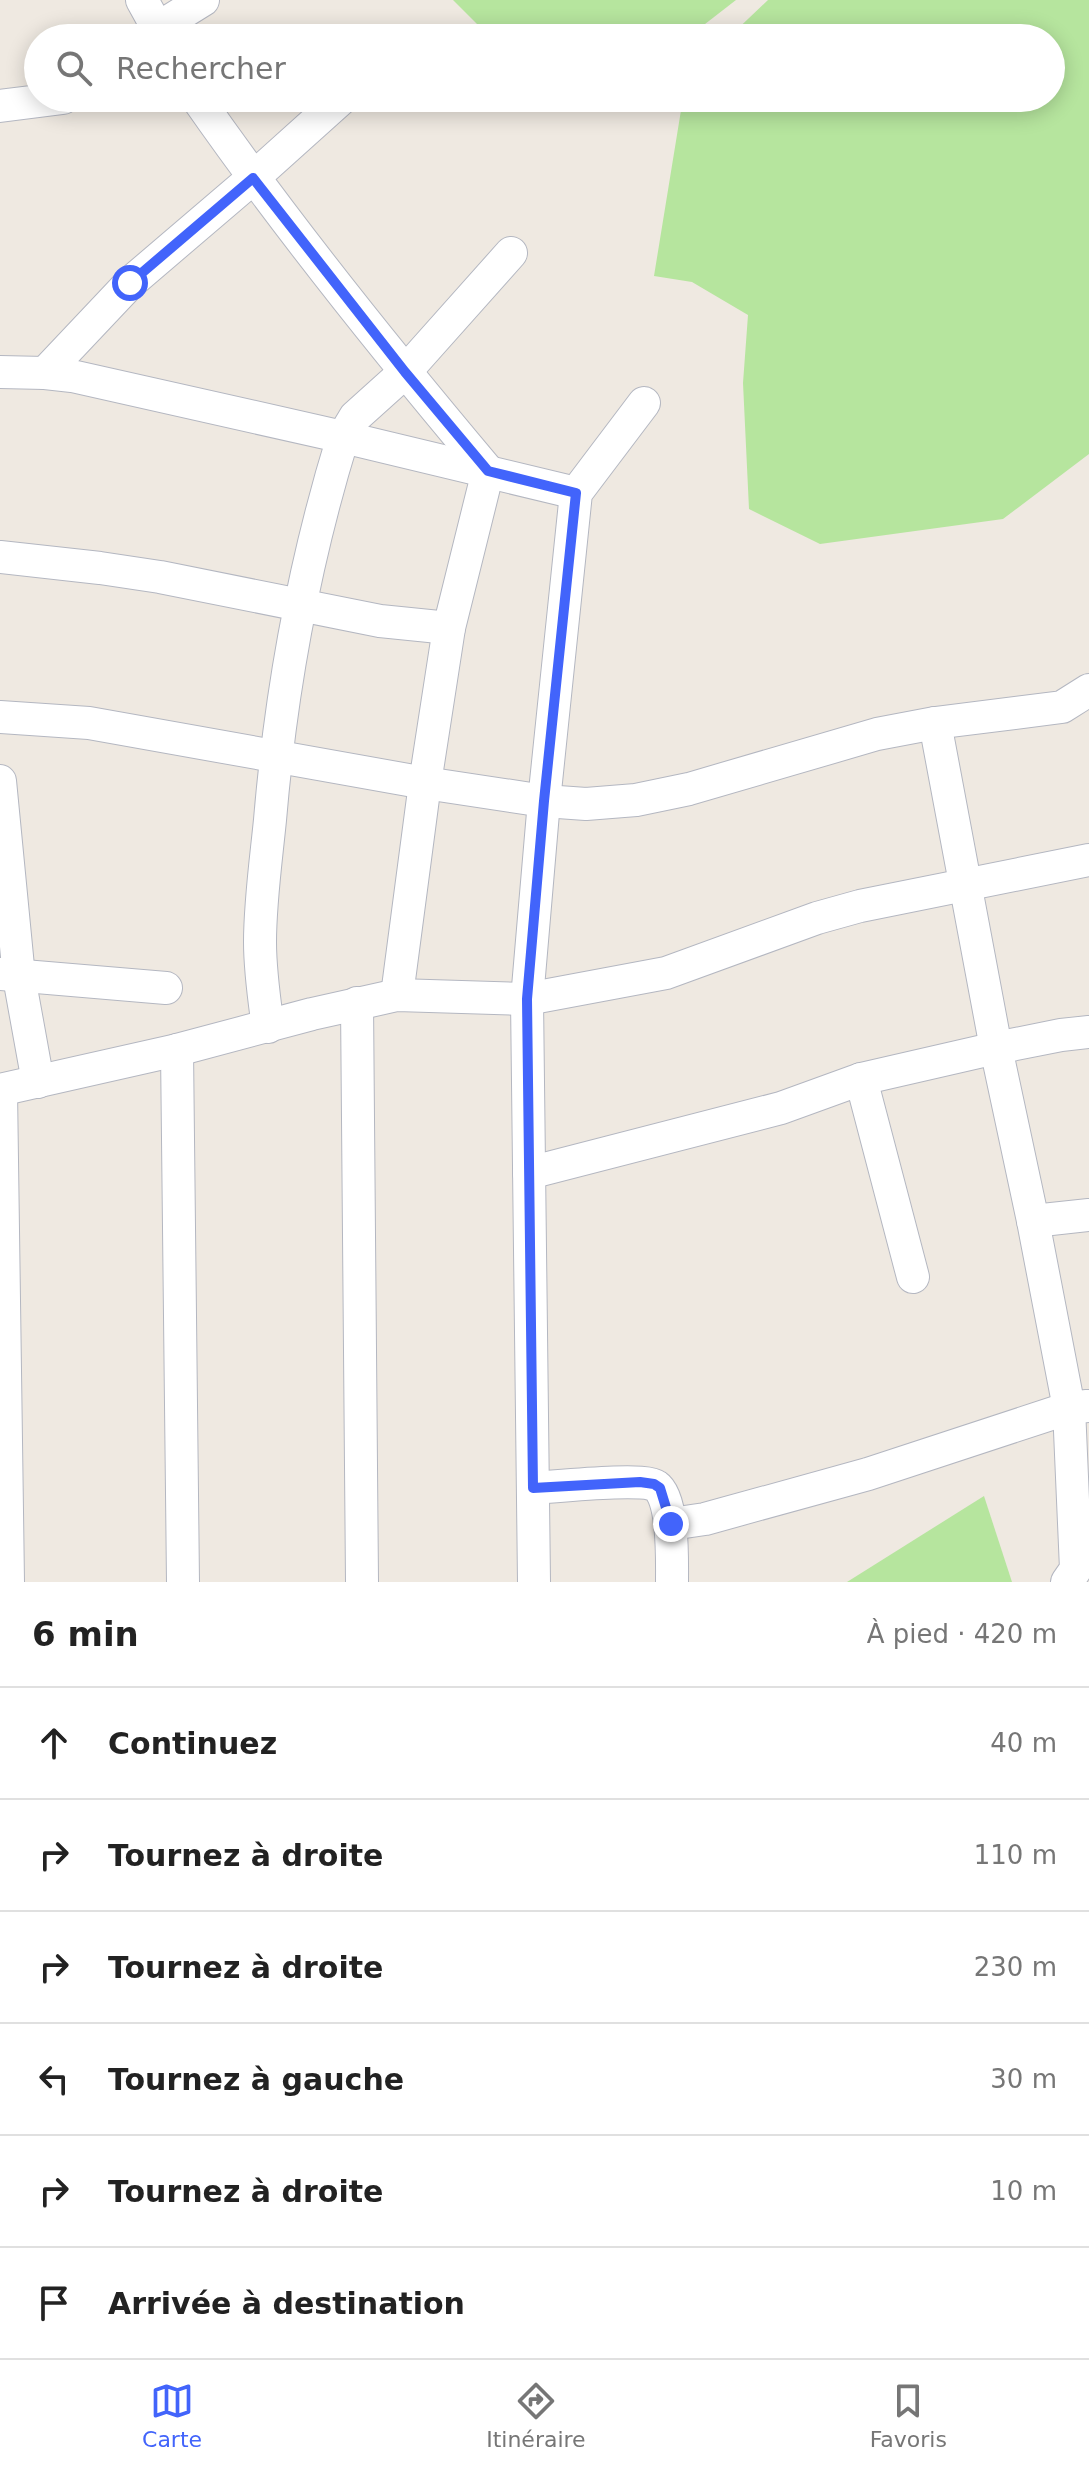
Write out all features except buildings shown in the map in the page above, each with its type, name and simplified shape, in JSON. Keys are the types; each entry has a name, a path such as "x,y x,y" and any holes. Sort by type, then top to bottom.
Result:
{"street":[{"path":"154,22 203,0"},
{"path":"0,106 24,103"},
{"path":"207,112 253,178 405,372 488,471"},
{"path":"45,373 130,283 326,112"},
{"path":"268,1027 260,940 275,758 299,606 343,437 355,417 405,372 511,253"},
{"path":"0,372 72,376 576,493"},
{"path":"534,1582 527,999 544,801 576,493 644,403"},
{"path":"397,995 449,628 488,471"},
{"path":"0,557 160,577 380,621 449,628"},
{"path":"0,717 89,723 425,783 544,801 586,804 636,800 701,786 877,734 935,723 1062,707 1089,690"},
{"path":"935,723 996,1048 1033,1221 1079,1407 1076,1569 1067,1582"},
{"path":"0,781 10,976 38,1082"},
{"path":"8,1582 0,1090 397,995 527,999 666,973 817,918 860,906 1089,860"},
{"path":"10,976 166,988"},
{"path":"357,1003 362,1582"},
{"path":"529,1173 781,1108 861,1079 996,1048 1089,1032"},
{"path":"177,1050 183,1582"},
{"path":"861,1079 913,1277"},
{"path":"1033,1221 1089,1215"},
{"path":"671,1524 705,1519 868,1474 1079,1407"},
{"path":"533,1488 640,1482 660,1488 671,1524 672,1582"}],"green space":[{"path":"453,0 736,0 705,24 477,24"},
{"path":"768,0 1089,0 1089,454 1003,519 820,544 749,509 743,383 748,315 692,282 654,276 681,112 1065,112 1065,24 743,24"},
{"path":"984,1496 1012,1582 847,1582"}],"route":[{"path":"130,283 253,178 405,372 488,471 576,493 527,999 533,1488 640,1482 654,1484 660,1488 671,1524"}]}
